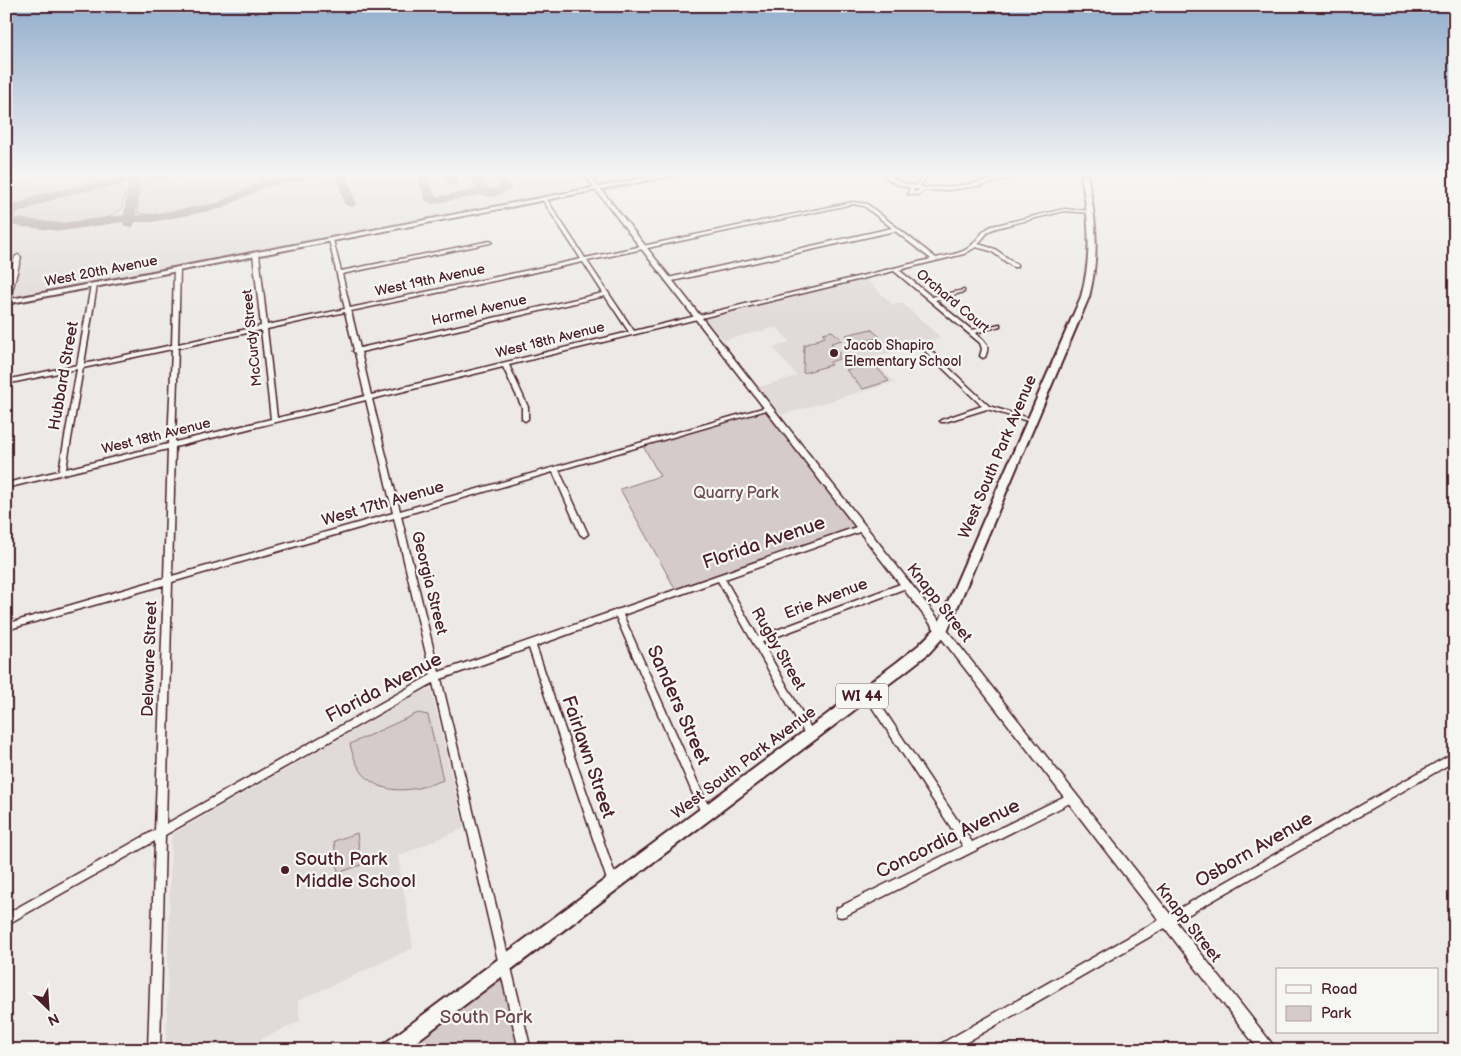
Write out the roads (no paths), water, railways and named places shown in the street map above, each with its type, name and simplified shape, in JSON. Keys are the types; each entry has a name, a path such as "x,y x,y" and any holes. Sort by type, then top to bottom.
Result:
{"main road":[{"name":"West 20th Avenue","path":"6,302 412,224"},
{"name":"West South Park Avenue","path":"390,1050 924,649 942,630 1033,421 1090,279 1095,244 1093,224"}],"street":[{"path":"561,224 632,333"},
{"name":"Knapp Street","path":"625,224 1268,1050"},
{"name":"West 19th Avenue","path":"6,382 752,224"},
{"name":"West 19th Avenue","path":"889,224 895,229"},
{"name":"West 18th Avenue","path":"6,486 935,260 966,251 975,245 988,230 1005,224"},
{"path":"668,280 895,229 935,260"},
{"name":"Georgia Street","path":"330,240 506,962 525,1050"},
{"path":"338,273 490,242"},
{"path":"975,245 993,250 1015,266"},
{"name":"McCurdy Street","path":"256,254 274,420"},
{"path":"6,302 18,257"},
{"name":"Delaware Street","path":"154,1050 177,269"},
{"name":"Orchard Court","path":"895,269 985,345 983,356"},
{"name":"Hubbard Street","path":"62,472 94,285"},
{"path":"932,299 962,291"},
{"name":"Harmel Avenue","path":"356,351 607,294"},
{"path":"971,332 998,324"},
{"path":"926,349 987,407 1033,421"},
{"path":"505,364 525,407 525,418"},
{"path":"943,421 987,407"},
{"name":"West 17th Avenue","path":"6,627 768,408"},
{"path":"555,469 584,534"},
{"name":"Florida Avenue","path":"6,920 436,677 862,528"},
{"name":"Rugby Street","path":"720,578 810,735"},
{"name":"Erie Avenue","path":"756,641 906,585"},
{"name":"Sanders Street","path":"618,612 706,812"},
{"name":"Fairlawn Street","path":"531,643 613,883"},
{"path":"867,692 970,847"},
{"name":"Osborn Avenue","path":"941,1050 1455,756"},
{"name":"Concordia Avenue","path":"841,912 1071,798"}],"place":[{"name":"Jacob Shapiro Elementary School","path":"834,353"},
{"name":"South Park Middle School","path":"285,870"}],"park label":[{"name":"Quarry Park","path":"736,493"},
{"name":"South Park","path":"486,1017"}]}
